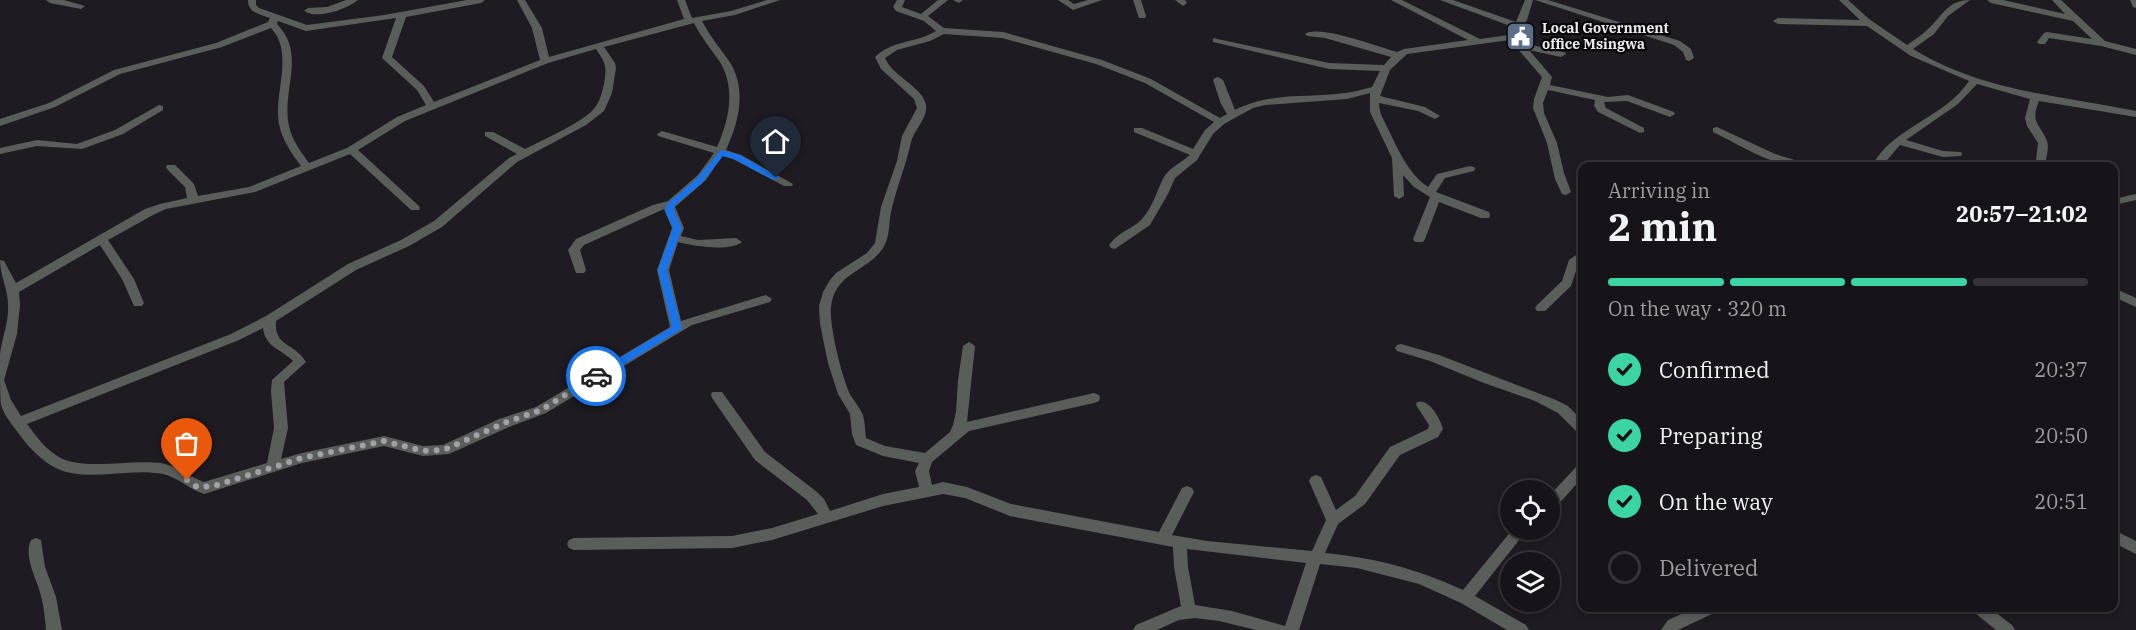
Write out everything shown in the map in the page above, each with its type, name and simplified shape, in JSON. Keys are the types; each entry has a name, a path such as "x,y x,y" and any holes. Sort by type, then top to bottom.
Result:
{"street":[{"path":"50,0 81,6"},
{"path":"252,0 252,6 273,21 306,28 402,15 481,0"},
{"path":"308,11 328,10 355,0 360,20"},
{"path":"521,0 537,28 545,61"},
{"path":"580,270 574,250 580,242 657,207 671,204 698,182 721,153 729,132 734,91 729,72 681,0"},
{"path":"13,290 149,212 193,200 246,191 351,150 394,123 492,81 545,61 693,20 776,0"},
{"path":"901,0 897,7 899,9 922,17 942,32"},
{"path":"922,17 944,0"},
{"path":"1062,0 1072,7 1098,0"},
{"path":"1137,0 1142,16"},
{"path":"1395,0 1477,41"},
{"path":"1444,0 1519,26"},
{"path":"1512,37 1529,0"},
{"path":"1539,0 1677,43 1688,51 1689,58"},
{"path":"1575,11 1576,0"},
{"path":"1843,0 1868,23 1907,49 1944,69 1974,81 2036,97 2136,114"},
{"path":"1907,49 1930,32 1945,14 1966,0"},
{"path":"1991,0 2074,18"},
{"path":"2056,0 2102,43"},
{"path":"2134,0 2136,5"},
{"path":"402,15 393,35 387,58 421,88 432,106"},
{"path":"0,123 51,106 114,74 198,52 273,21"},
{"path":"273,21 280,31 287,57 285,126 307,167"},
{"path":"1778,21 1868,23"},
{"path":"927,459 883,452 861,441 857,433 857,416 845,396 823,316 831,284 837,277 870,255 883,239 884,218 891,190 904,159 907,137 921,112 921,101 884,67 880,57 889,51 929,39 942,32 1003,35 1099,62 1157,85 1220,122"},
{"path":"1310,34 1326,35 1396,55 1512,37 1547,77 1540,95 1539,111 1552,144 1556,173 1566,192"},
{"path":"2042,42 2047,35 2102,43 2136,52"},
{"path":"1216,40 1329,66 1387,68"},
{"path":"1522,46 1561,54"},
{"path":"18,422 193,355 270,319 329,280 438,224 504,167 524,153 582,123 600,109 611,68 599,47"},
{"path":"1396,55 1387,68 1376,94 1374,111 1396,158 1410,178 1433,194 1485,215"},
{"path":"1218,80 1226,104 1233,115"},
{"path":"1880,162 1898,141 1942,111 1968,90 1974,81"},
{"path":"1545,87 1600,98 1628,98 1670,114"},
{"path":"1115,245 1122,237 1146,222 1163,194 1170,176 1196,154 1209,132 1220,122 1254,105 1264,102 1376,94 1388,103 1426,109 1436,116"},
{"path":"2036,97 2029,124 2043,143 2041,159"},
{"path":"1600,98 1599,106 1602,110 1640,130"},
{"path":"0,151 38,143 78,147 119,132 159,108"},
{"path":"1138,130 1196,154"},
{"path":"1718,130 1771,156 1791,162"},
{"path":"489,134 524,153"},
{"path":"662,134 737,157 788,184"},
{"path":"1898,141 1943,154 1957,154"},
{"path":"351,150 415,208"},
{"path":"1396,158 1399,196"},
{"path":"171,166 190,186 193,200"},
{"path":"1419,239 1441,176 1470,169"},
{"path":"2118,201 2136,196"},
{"path":"671,204 670,211 678,228 676,238 665,258 663,270 677,329"},
{"path":"676,238 698,244 736,242"},
{"path":"102,239 128,279 138,303"},
{"path":"1541,308 1567,283 1573,263 1578,259"},
{"path":"0,264 11,280 13,290 12,334 0,377"},
{"path":"2118,294 2136,303"},
{"path":"0,384 3,398 32,441 54,462 65,468 78,471 116,468 162,469 176,473 197,487 204,488 302,458 384,441 423,451 444,450 504,423 541,410 688,322 766,299"},
{"path":"270,319 269,333 272,340 297,356 300,362 278,380 277,391 282,428 273,466"},
{"path":"956,433 963,417 965,397 963,382 969,346"},
{"path":"1401,348 1426,354 1486,379 1538,397 1568,414 1578,424"},
{"path":"717,395 760,456 812,496 819,503 826,517"},
{"path":"926,490 922,471 927,459 965,427 987,420 1094,398"},
{"path":"1291,630 1315,559 1333,520 1360,501 1395,451 1433,433 1436,429 1422,405"},
{"path":"1316,481 1333,520"},
{"path":"1560,497 1578,484"},
{"path":"574,544 732,543 772,534 926,490 952,489 1010,510 1206,547 1357,562 1398,572 1422,578 1466,598 1521,630"},
{"path":"1163,538 1187,492"},
{"path":"2118,538 2136,548"},
{"path":"1466,598 1512,540"},
{"path":"1180,542 1181,567 1189,612"},
{"path":"36,544 38,567 49,597 54,630"},
{"path":"1141,630 1175,615 1189,612 1243,619 1279,630"},
{"path":"1669,630 1673,625 1700,612"},
{"path":"1985,612 2007,630"}],"way so far":[{"path":"187,480 197,487 204,488 302,458 384,441 423,451 444,450 504,423 541,410 596,376"}],"place":[{"name":"Local Government office Msingwa","path":"1521,36"}],"route":[{"path":"596,376 642,352 677,329 663,270 665,258 673,245 678,228 670,211 671,204 698,182 721,153 737,157 776,178"}]}
